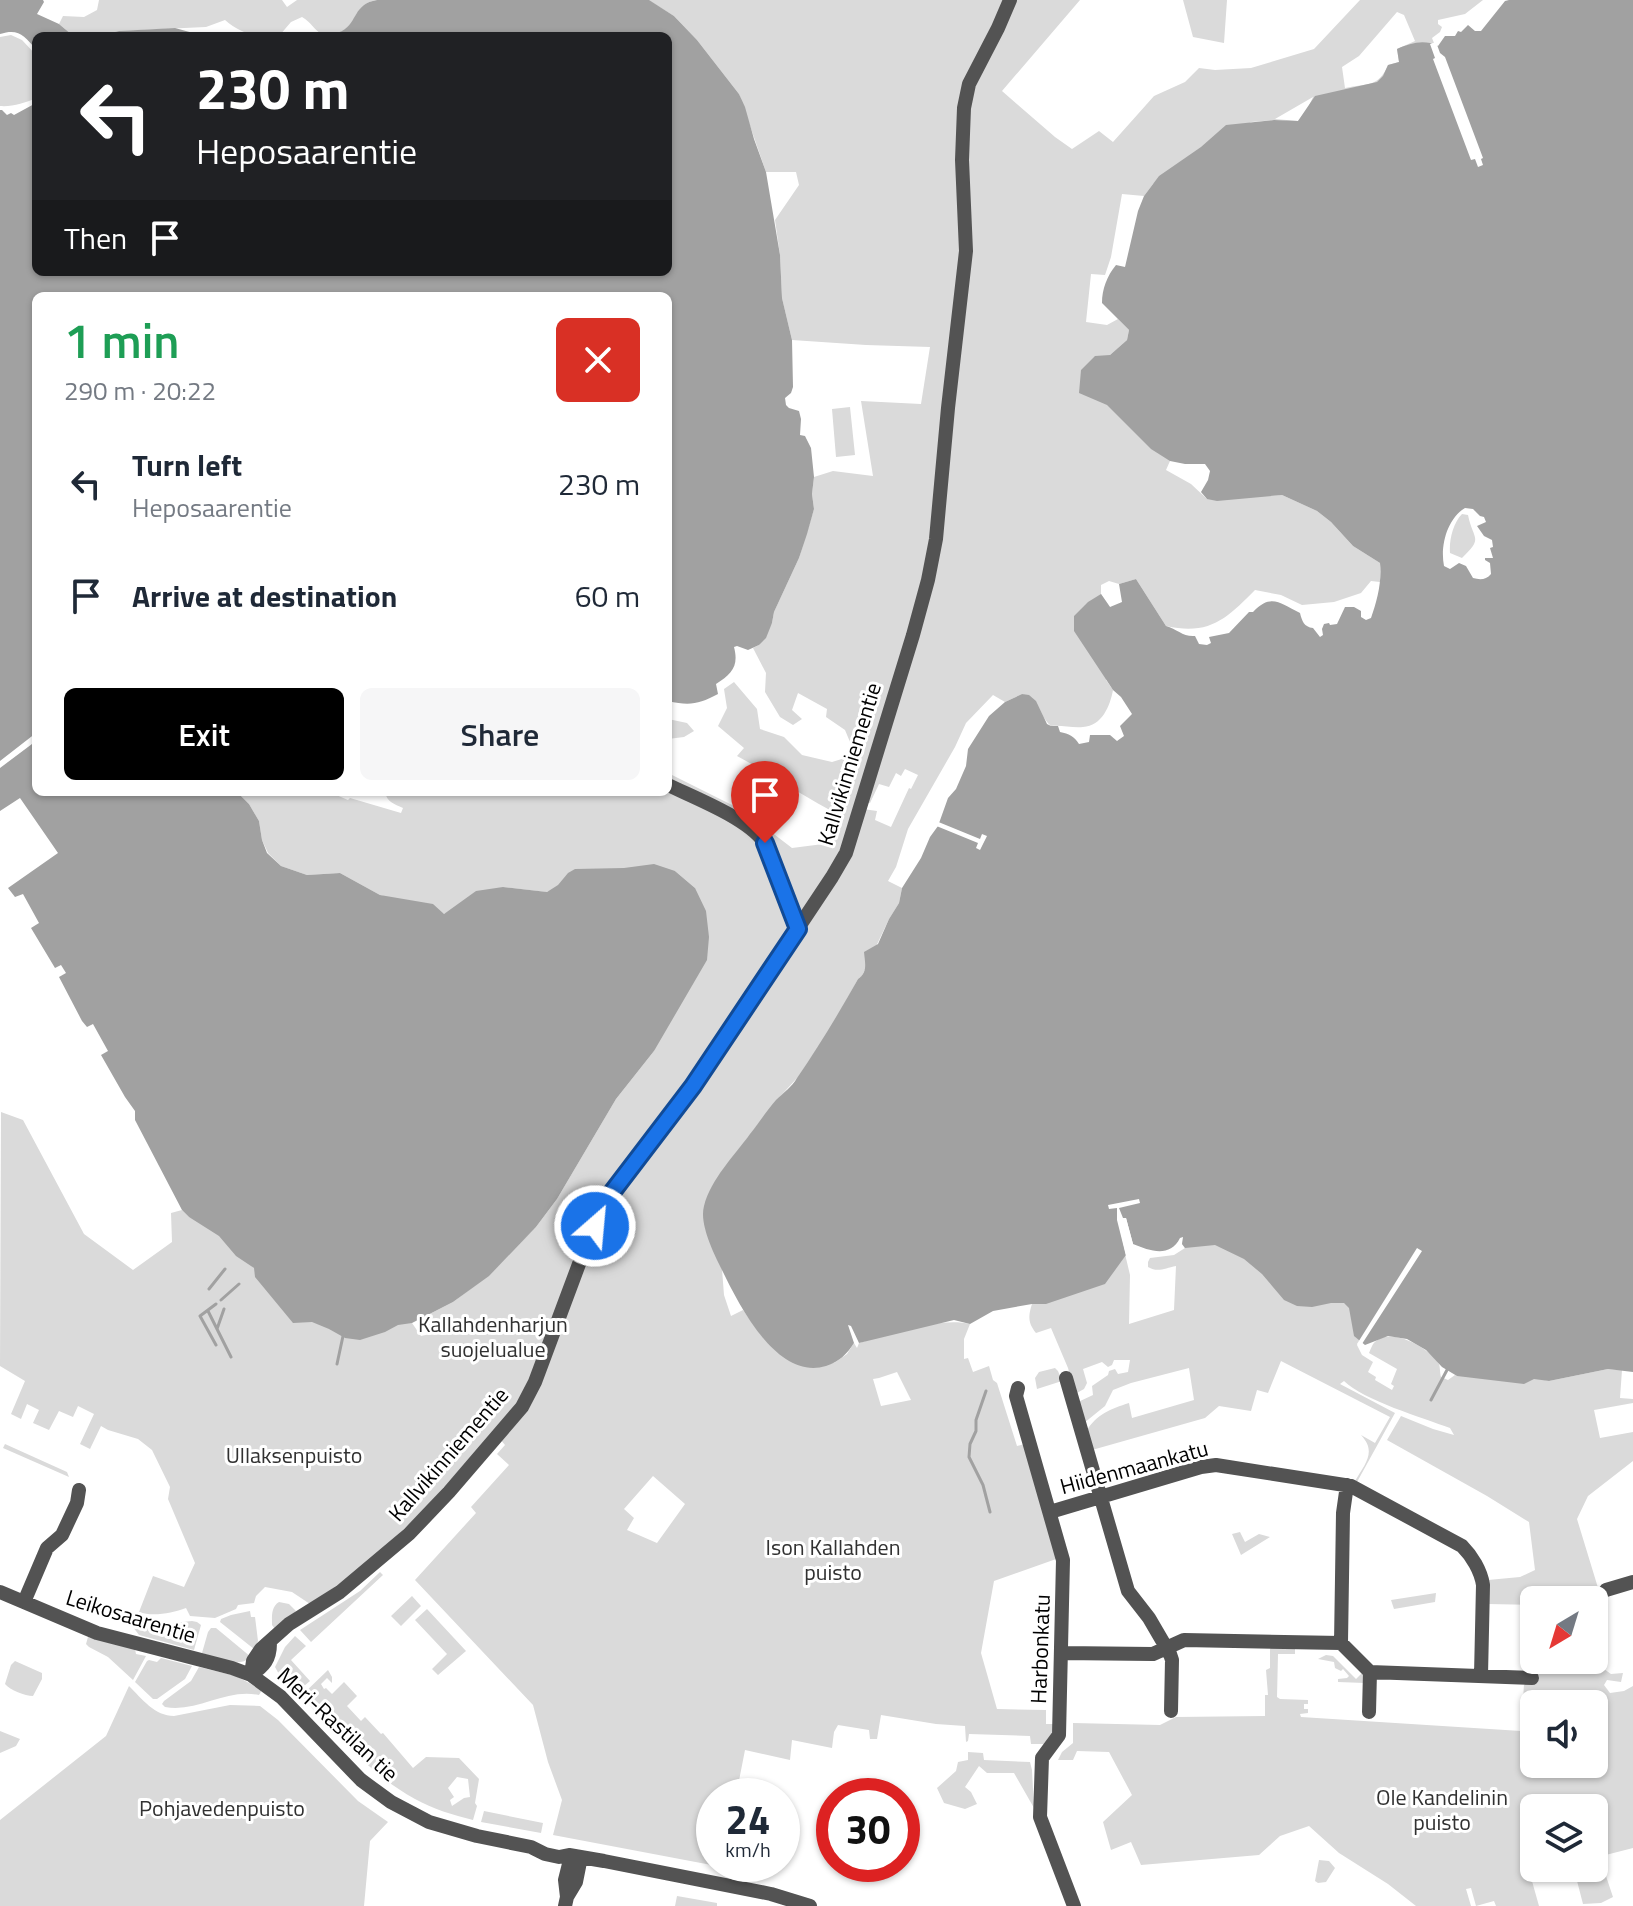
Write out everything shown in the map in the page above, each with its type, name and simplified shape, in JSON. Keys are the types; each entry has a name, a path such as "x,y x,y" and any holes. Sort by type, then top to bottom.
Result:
{"street":[{"name":"Kallvikinniementie","path":"251,1675 267,1662 270,1643 289,1624 340,1592 409,1534 522,1407 535,1382 582,1256 613,1191 693,1086 846,853 928,580 939,518 966,251 962,160 964,108 969,84 1010,0"},
{"path":"672,787 751,828 765,843 798,929"},
{"path":"1066,1378 1128,1591 1149,1618 1172,1660 1171,1711"},
{"name":"Harbonkatu","path":"1018,1388 1016,1396 1063,1560 1059,1735 1042,1755 1039,1807 1042,1826 1074,1906"},
{"name":"Hiidenmaankatu","path":"1050,1512 1216,1465 1347,1485 1467,1551 1483,1585 1481,1675"},
{"path":"1341,1643 1343,1513 1347,1485"},
{"path":"24,1602 47,1548 62,1535 77,1503 79,1490"},
{"path":"1608,1589 1633,1582"},
{"name":"Leikosaarentie","path":"0,1592 97,1633 251,1675"},
{"path":"1061,1653 1146,1654 1160,1652 1184,1640 1341,1643 1370,1672 1532,1678"},
{"path":"1369,1712 1370,1672"},
{"name":"Meri-Rastilan tie","path":"251,1675 281,1697 361,1780 404,1810 443,1827 531,1847 545,1854 734,1886 810,1906"},
{"path":"566,1902 576,1882 570,1856"}],"green space":[{"path":"99,0 282,0 287,7 297,0 377,0 364,5 348,27 340,32 320,32 302,17 291,22 282,32 245,32 225,20 206,27 115,32 69,32 59,24 63,16 84,17 97,10"},
{"path":"648,0 1080,0 1002,91 1072,149 1099,131 1113,142 1154,96 1185,82 1199,68 1251,68 1314,49 1360,0 1483,0 1465,14 1438,20 1442,27 1432,38 1434,43 1353,126 1274,120 1251,122 1153,184 1144,196 1122,194 1105,275 1091,274 1086,322 1107,325 1118,319 1129,330 1127,340 1110,355 1179,454 1170,461 1166,470 1191,484 1207,499 1282,495 1317,511 1353,546 1380,563 1380,582 1371,581 1361,593 1334,602 1302,605 1281,595 1255,590 1226,616 1195,629 1166,626 1136,579 1119,584 1109,581 1101,585 1101,594 1110,607 1106,680 1113,690 1104,714 1090,726 1051,726 1037,705 1022,694 1005,702 993,695 966,723 908,829 896,867 888,881 902,888 899,903 862,976 798,1077 720,1174 706,1230 722,1269 724,1295 731,1316 743,1310 761,1335 834,1363 847,1354 854,1343 857,1348 859,1343 930,1325 970,1324 964,1339 964,1359 968,1358 973,1372 989,1366 1017,1446 1025,1444 1059,1558 994,1581 981,1653 997,1709 1046,1710 1046,1724 1055,1724 1054,1735 1047,1744 1031,1744 1030,1736 969,1734 966,1742 965,1726 881,1715 877,1739 870,1739 869,1730 838,1725 832,1748 792,1740 790,1760 745,1750 740,1778 696,1778 696,1862 553,1835 562,1800 533,1705 415,1580 476,1513 471,1507 509,1465 497,1454 505,1445 495,1433 393,1539 354,1573 310,1604 292,1592 265,1587 254,1603 238,1605 236,1609 215,1618 190,1616 186,1608 162,1614 139,1612 153,1576 184,1587 195,1563 168,1499 170,1487 152,1450 138,1439 101,1426 90,1449 80,1444 94,1414 78,1406 73,1417 59,1411 49,1430 33,1423 39,1410 27,1404 21,1419 11,1414 25,1381 0,1366 1,1112 23,1120 84,1234 133,1270 172,1242 171,1213 182,1210 189,1217 204,1221 254,1268 345,1338 406,1318 421,1336 430,1334 420,1319 453,1302 489,1275 536,1227 557,1199 616,1099 654,1051 695,888 675,871 546,892 504,887 444,914 380,895 340,873 307,875 281,866 268,853 259,821 241,796 339,796 401,813 403,808 387,796 672,796 672,775 744,811 792,848 831,843 837,814 737,756 744,748 718,726 727,708 724,689 734,682 757,709 760,729 784,737 802,755 832,762 845,758 840,771 856,776 861,749 850,742 845,730 826,717 827,709 798,693 792,710 802,719 793,725 780,717 765,692 766,673 753,648 759,645 772,623 799,558 814,509 814,477 833,471 873,476 861,401 921,404 930,347 792,340 782,298 775,220 799,185 796,172 766,172 739,94 674,16","holes":["1397,12 1404,15 1415,41 1397,49 1399,62 1388,65 1376,81 1345,88 1342,67 1359,56","1313,97 1298,121 1275,119","905,769 918,775 891,827 875,820 877,811 863,809 864,802 870,803 879,784 889,787 896,773 901,776","897,1372 911,1400 881,1406 873,1379","653,1476 685,1504 657,1543 627,1530 634,1518 624,1509"]},
{"path":"1183,0 1227,0 1224,43 1193,37"},
{"path":"11,35 22,40 32,51 32,99 0,106 0,37"},
{"path":"850,407 855,455 836,457 832,409"},
{"path":"1462,514 1468,515 1475,542 1462,558 1450,553 1450,548 1454,527"},
{"path":"672,720 687,723 694,731 684,737 672,738"},
{"path":"1177,1213 1382,1305 1357,1345 1362,1355 1373,1362 1368,1372 1392,1390 1397,1369 1369,1353 1375,1342 1391,1336 1410,1341 1428,1352 1439,1364 1441,1377 1448,1380 1457,1376 1462,1361 1549,1381 1608,1369 1622,1370 1620,1398 1633,1399 1633,1403 1594,1410 1600,1438 1633,1432 1633,1461 1588,1496 1577,1519 1597,1586 1520,1586 1520,1605 1488,1604 1488,1580 1520,1577 1535,1570 1529,1522 1387,1440 1401,1416 1454,1435 1450,1428 1379,1402 1344,1381 1340,1384 1395,1413 1357,1482 1369,1453 1361,1435 1375,1443 1390,1417 1281,1361 1268,1393 1257,1390 1251,1411 1219,1406 1205,1418 1092,1450 1086,1432 1099,1416 1110,1410 1129,1403 1132,1418 1194,1400 1189,1368 1113,1390 1105,1406 1084,1423 1078,1402 1093,1395 1092,1386 1109,1371 1115,1369 1118,1374 1128,1372 1130,1360 1114,1360 1108,1367 1102,1362 1083,1369 1087,1383 1075,1394 1051,1328 1036,1333 1031,1326 1029,1316 1032,1304 1117,1220 1130,1275 1129,1324 1174,1310 1176,1266 1155,1270 1148,1267 1148,1262 1150,1258 1174,1255 1185,1248 1182,1244 1184,1236"},
{"path":"1055,1368 1062,1381 1037,1389 1035,1378 1039,1372"},
{"path":"5,1444 67,1472 69,1477 3,1448"},
{"path":"1240,1532 1245,1542 1259,1534 1270,1537 1241,1555 1232,1534"},
{"path":"380,1572 383,1575 311,1642 300,1630 360,1591"},
{"path":"1436,1593 1435,1602 1394,1609 1391,1600"},
{"path":"412,1596 421,1606 401,1626 391,1616"},
{"path":"279,1602 289,1604 296,1611 275,1629 272,1612"},
{"path":"427,1609 466,1651 438,1675 432,1669 447,1654 415,1620"},
{"path":"250,1611 251,1617 255,1617 258,1641 254,1649 220,1622 231,1615"},
{"path":"192,1621 201,1625 194,1650 139,1635 133,1627"},
{"path":"211,1628 216,1628 251,1657 234,1662 202,1653"},
{"path":"295,1636 306,1646 291,1660 310,1681 297,1692 275,1667 285,1647"},
{"path":"88,1637 135,1649 136,1654 146,1656 133,1680 108,1657 89,1647 86,1644"},
{"name":"Ole Kandelinin puisto","path":"1295,1647 1295,1654 1278,1654 1277,1697 1308,1700 1304,1709 1308,1709 1308,1713 1300,1714 1301,1717 1520,1731 1520,1778 1608,1778 1608,1690 1610,1693 1624,1691 1633,1686 1633,1848 1608,1854 1608,1794 1520,1794 1520,1882 1532,1882 1539,1906 1496,1906 1494,1901 1476,1906 1471,1888 1466,1889 1471,1906 1416,1906 1339,1853 1309,1826 1280,1836 1259,1855 1141,1865 1131,1842 1111,1850 1103,1822 1132,1795 1109,1752 1077,1751 1073,1760 1058,1760 1073,1743 1073,1723 1160,1725 1176,1717 1265,1716 1270,1648"},
{"path":"1333,1656 1356,1679 1362,1673 1366,1677 1365,1683 1338,1682 1338,1679 1349,1676 1343,1669 1335,1668 1334,1662 1318,1659"},
{"path":"161,1658 192,1666 185,1679 153,1699 135,1682 147,1661 157,1662"},
{"path":"15,1661 42,1673 33,1696 5,1684"},
{"path":"199,1667 236,1676 262,1690 259,1695 235,1695 189,1707 165,1707 162,1704 164,1701 191,1681"},
{"path":"328,1670 332,1683 327,1678 321,1684 324,1689 332,1694 344,1682 357,1696 347,1706 361,1721 365,1717 383,1733 413,1768 426,1757 459,1758 479,1779 473,1820 429,1806 398,1789 354,1752 301,1696","holes":["457,1777 468,1779 470,1797 452,1806 450,1800 454,1797 448,1788"]},
{"path":"1623,1673 1621,1682 1607,1680 1604,1685 1608,1690 1524,1690 1524,1684 1536,1674"},
{"name":"Pohjavedenpuisto","path":"129,1686 149,1706 167,1715 230,1705 260,1706 278,1720 358,1801 388,1822 370,1841 364,1906 0,1906 0,1820 106,1736"},
{"path":"0,1731 20,1739 16,1746 0,1753"},
{"path":"968,1752 983,1753 984,1760 1030,1762 1034,1808 1014,1773 987,1773 979,1766 965,1787 977,1804 965,1809 944,1803 937,1788 956,1771 958,1762 968,1760"},
{"path":"484,1811 543,1823 541,1833 481,1822"},
{"path":"1319,1860 1329,1861 1335,1868 1326,1882 1315,1881"},
{"path":"1577,1882 1608,1882 1613,1897 1601,1903 1583,1904"},
{"path":"677,1896 717,1903 717,1906 675,1906"}],"shaded area":[{"path":"0,0 43,0 37,14 69,32 32,32 32,45 17,33 0,34"},
{"path":"649,0 674,16 697,40 739,94 766,172 780,255 782,298 792,340 793,387 785,398 789,408 799,411 800,435 805,436 811,448 814,509 799,558 774,612 766,638 748,650 734,647 735,664 730,673 716,684 718,694 694,703 672,702 672,292 32,292 32,796 241,796 259,821 267,853 281,866 307,875 340,873 380,895 433,904 444,914 476,891 503,887 547,892 575,869 654,864 675,871 695,888 706,911 709,937 707,960 654,1051 616,1099 557,1199 536,1227 489,1276 453,1302 412,1323 398,1325 360,1340 345,1338 312,1322 293,1323 255,1277 254,1268 236,1256 219,1236 182,1210 135,1120 135,1111 101,1055 108,1051 93,1024 87,1027 82,1021 59,977 66,973 61,965 55,968 31,928 39,923 23,894 15,897 8,888 58,853 20,798 0,811 0,110 14,115 32,105 32,276 672,276 672,32 338,32 347,27 369,2"},
{"path":"1633,0 1633,1372 1608,1369 1549,1381 1534,1379 1524,1384 1457,1376 1442,1367 1426,1350 1407,1339 1388,1336 1365,1345 1354,1336 1349,1308 1344,1303 1297,1306 1284,1300 1262,1274 1244,1259 1215,1245 1185,1248 1183,1237 1165,1251 1133,1244 1126,1218 1118,1220 1126,1255 1105,1284 1046,1304 993,1311 970,1324 954,1320 859,1343 848,1325 854,1343 839,1360 826,1366 808,1368 791,1362 762,1337 749,1320 719,1263 704,1221 707,1196 717,1177 773,1104 795,1081 863,973 864,952 878,944 899,903 902,888 938,826 948,798 956,789 966,766 968,749 989,716 1005,702 1022,694 1029,695 1036,701 1047,724 1058,726 1060,732 1071,736 1079,744 1089,742 1090,735 1110,735 1117,741 1124,736 1120,726 1132,714 1074,631 1074,616 1101,594 1110,607 1122,602 1119,584 1136,579 1166,626 1195,636 1199,644 1207,645 1211,643 1209,637 1229,633 1249,612 1271,601 1300,613 1304,623 1320,637 1324,624 1337,624 1345,607 1361,611 1361,617 1366,620 1371,618 1375,605 1380,584 1380,563 1353,546 1317,511 1282,495 1217,501 1207,499 1201,492 1210,471 1205,464 1170,461 1151,449 1107,405 1079,393 1081,370 1095,356 1110,355 1127,340 1129,330 1102,303 1102,298 1113,269 1116,265 1125,267 1144,196 1159,176 1226,125 1298,121 1315,96 1377,82 1388,65 1399,62 1397,49 1418,43 1438,46 1445,36 1455,36 1468,25 1475,31 1481,31 1505,1","holes":["1465,508 1473,509 1486,522 1477,526 1484,536 1492,540 1493,547 1490,548 1493,558 1485,558 1490,563 1491,574 1483,579 1473,578 1466,566 1459,563 1450,569 1444,566 1443,550 1449,526"]},
{"path":"175,28 190,32 115,32"}],"pier":[{"path":"1436,42 1445,57 1483,158 1483,165 1478,167 1475,159 1471,160 1433,59 1430,44"},
{"path":"32,736 32,744 0,768 0,761"},
{"path":"936,821 980,839 982,834 987,836 980,850 976,848 978,843 934,825"},
{"path":"1139,1199 1140,1203 1119,1208 1123,1218 1126,1218 1133,1244 1133,1248 1129,1245 1122,1223 1130,1255 1127,1260 1117,1208 1109,1209 1108,1205"},
{"path":"1417,1248 1422,1251 1360,1347 1357,1344"}],"waterway":[{"path":"209,1289 225,1269"},
{"path":"221,1300 239,1284"},
{"path":"216,1304 200,1316 216,1345"},
{"path":"217,1329 224,1309"},
{"path":"208,1311 231,1357"},
{"path":"337,1364 343,1336"},
{"path":"1431,1400 1447,1370"},
{"path":"986,1391 976,1420 969,1457 983,1485 990,1512"}],"route":[{"path":"595,1226 613,1191 693,1086 798,929 765,843"}],"park label":[{"name":"Kallahdenharjun suojelualue","path":"493,1336"},
{"name":"Ullaksenpuisto","path":"294,1455"},
{"name":"Ison Kallahden puisto","path":"833,1560"}]}
